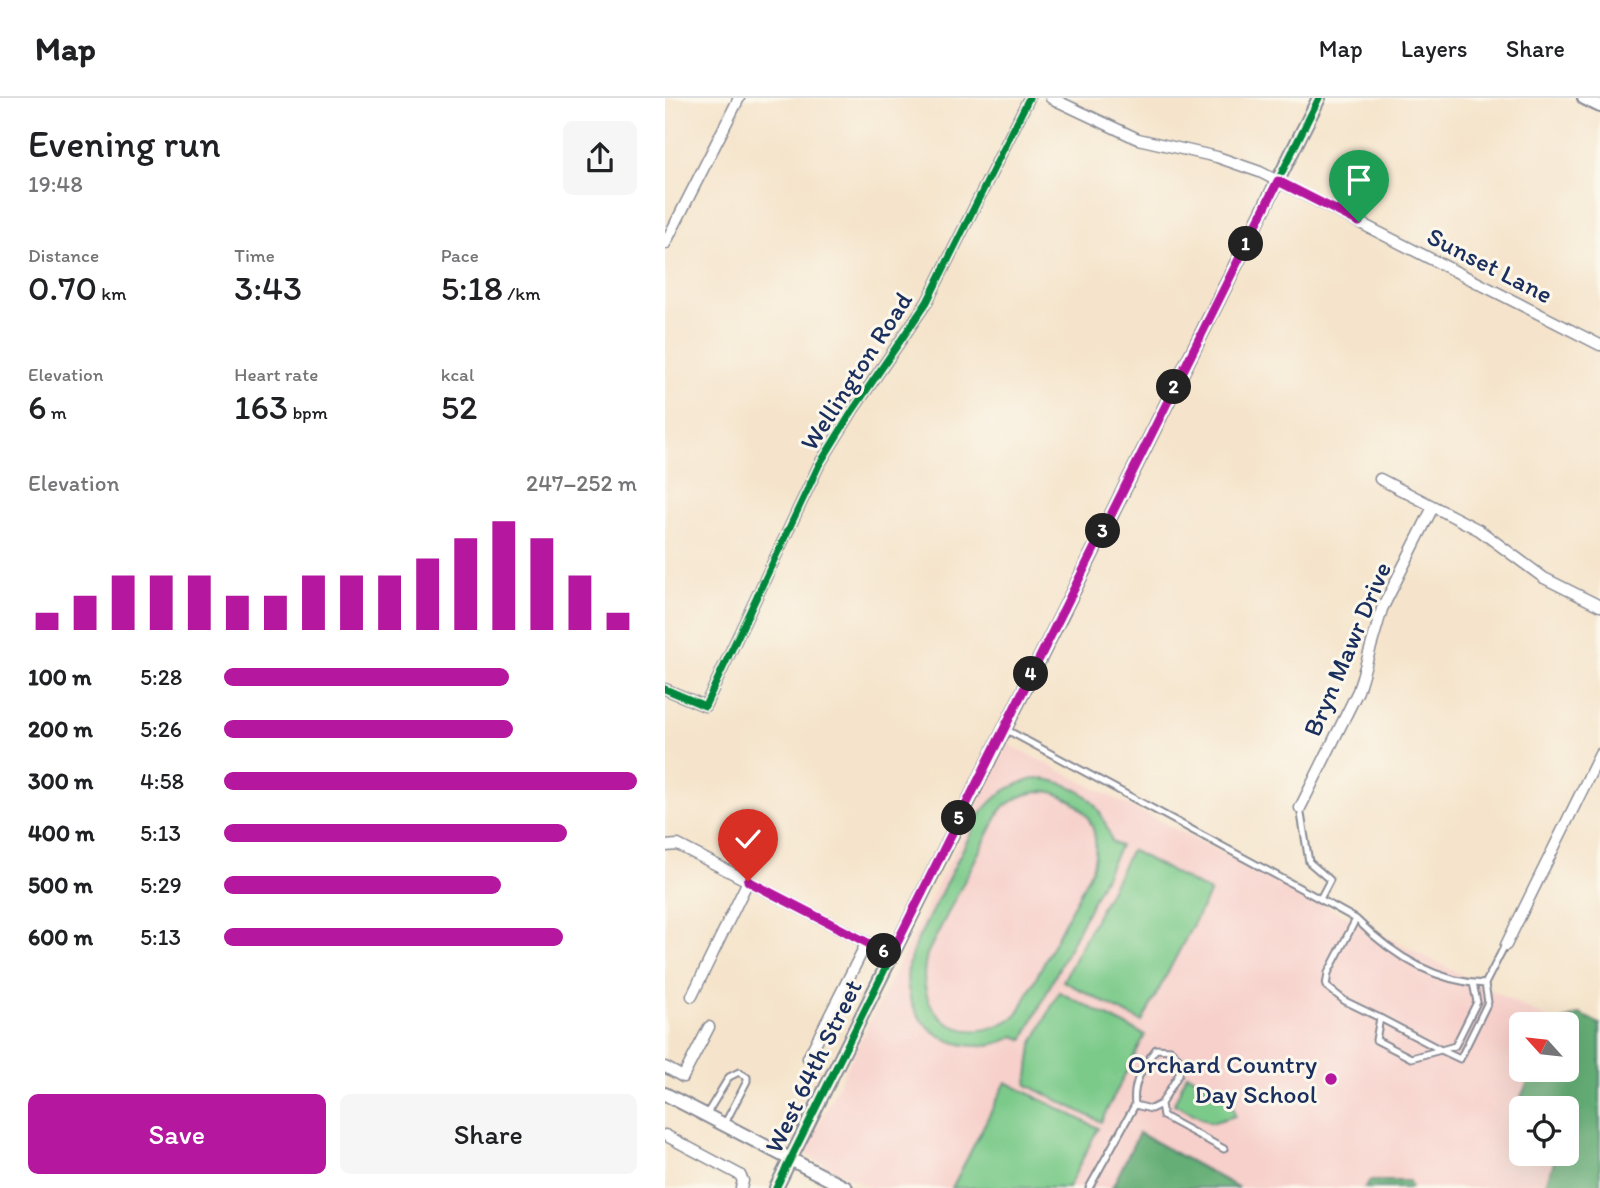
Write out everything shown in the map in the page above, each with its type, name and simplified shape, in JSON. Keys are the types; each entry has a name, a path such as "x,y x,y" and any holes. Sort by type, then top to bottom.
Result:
{"street":[{"path":"665,244 739,98"},
{"name":"Wellington Road","path":"665,689 705,706 820,465 853,410 927,302 1029,98"},
{"name":"Sunset Lane","path":"1051,98 1128,135 1227,159 1278,181 1600,345"},
{"name":"West 64th Street","path":"776,1188 1319,98"},
{"path":"1584,98 1600,106"},
{"path":"1380,479 1488,536 1544,578 1600,606"},
{"name":"Bryn Mawr Drive","path":"1300,808 1363,680 1382,610 1433,507"},
{"path":"1506,944 1600,754"},
{"path":"665,846 678,845 891,955"},
{"path":"692,996 748,881"},
{"name":"West 64th Street","path":"808,1058 867,942"},
{"path":"665,1067 684,1077 709,1027"},
{"path":"665,1094 846,1188"},
{"path":"665,1135 740,1175 743,1181 741,1188"}],"lane":[{"path":"1003,729 1356,919 1383,946 1420,968 1485,984"},
{"path":"1300,808 1309,862 1330,880 1320,900"},
{"path":"1356,919 1328,973 1326,986 1345,1001 1460,1059 1488,1002 1485,984 1506,944"},
{"path":"1380,1018 1376,1040 1411,1058 1455,1046 1477,1002 1473,983"},
{"path":"1089,1188 1135,1105 1133,1090 1145,1064 1156,1049 1171,1050 1179,1060 1179,1074 1161,1104 1151,1110 1135,1105"},
{"path":"706,1115 729,1077 739,1072 747,1077 747,1082 724,1125"},
{"path":"1161,1104 1163,1116 1224,1149"}],"shaded area":[{"path":"1008,744 1534,1012 1509,1012 1509,1082 1570,1082 1574,1096 1509,1096 1509,1166 1579,1166 1579,1114 1600,1188 870,1188 804,1154"}],"green space":[{"path":"1038,778 1053,781 1087,796 1101,815 1112,842 1120,846 1023,1040 1015,1036 999,1043 965,1045 934,1032 922,1020 913,1006 908,988 909,966 915,945 980,815 1005,790","holes":["1048,791 1073,802 1089,819 1095,842 1092,869 1017,1015 997,1026 978,1030 961,1029 946,1022 934,1011 927,995 924,976 927,954 1001,809 1029,794"]},
{"path":"1131,850 1210,892 1142,1022 1063,981"},
{"path":"1059,992 1145,1035 1101,1122 1027,1085 1032,1045"},
{"path":"1579,1014 1600,1024 1600,1188 1544,1188 1552,1166 1579,1166 1579,1096 1521,1096 1528,1082 1579,1082"},
{"path":"1187,1074 1236,1098 1232,1102 1235,1116 1211,1123 1174,1104"},
{"path":"1006,1082 1098,1128 1068,1188 952,1188"},
{"path":"1139,1133 1239,1188 1112,1188"},
{"path":"1370,1181 1409,1181 1411,1188 1364,1188"}],"cycle path":[{"path":"665,689 705,706 819,465 927,302 1029,98"},
{"path":"776,1188 1319,98"}],"place":[{"name":"Orchard Country Day School","path":"1331,1079"}],"route":[{"path":"748,881 891,955 1278,181 1359,222"}]}
